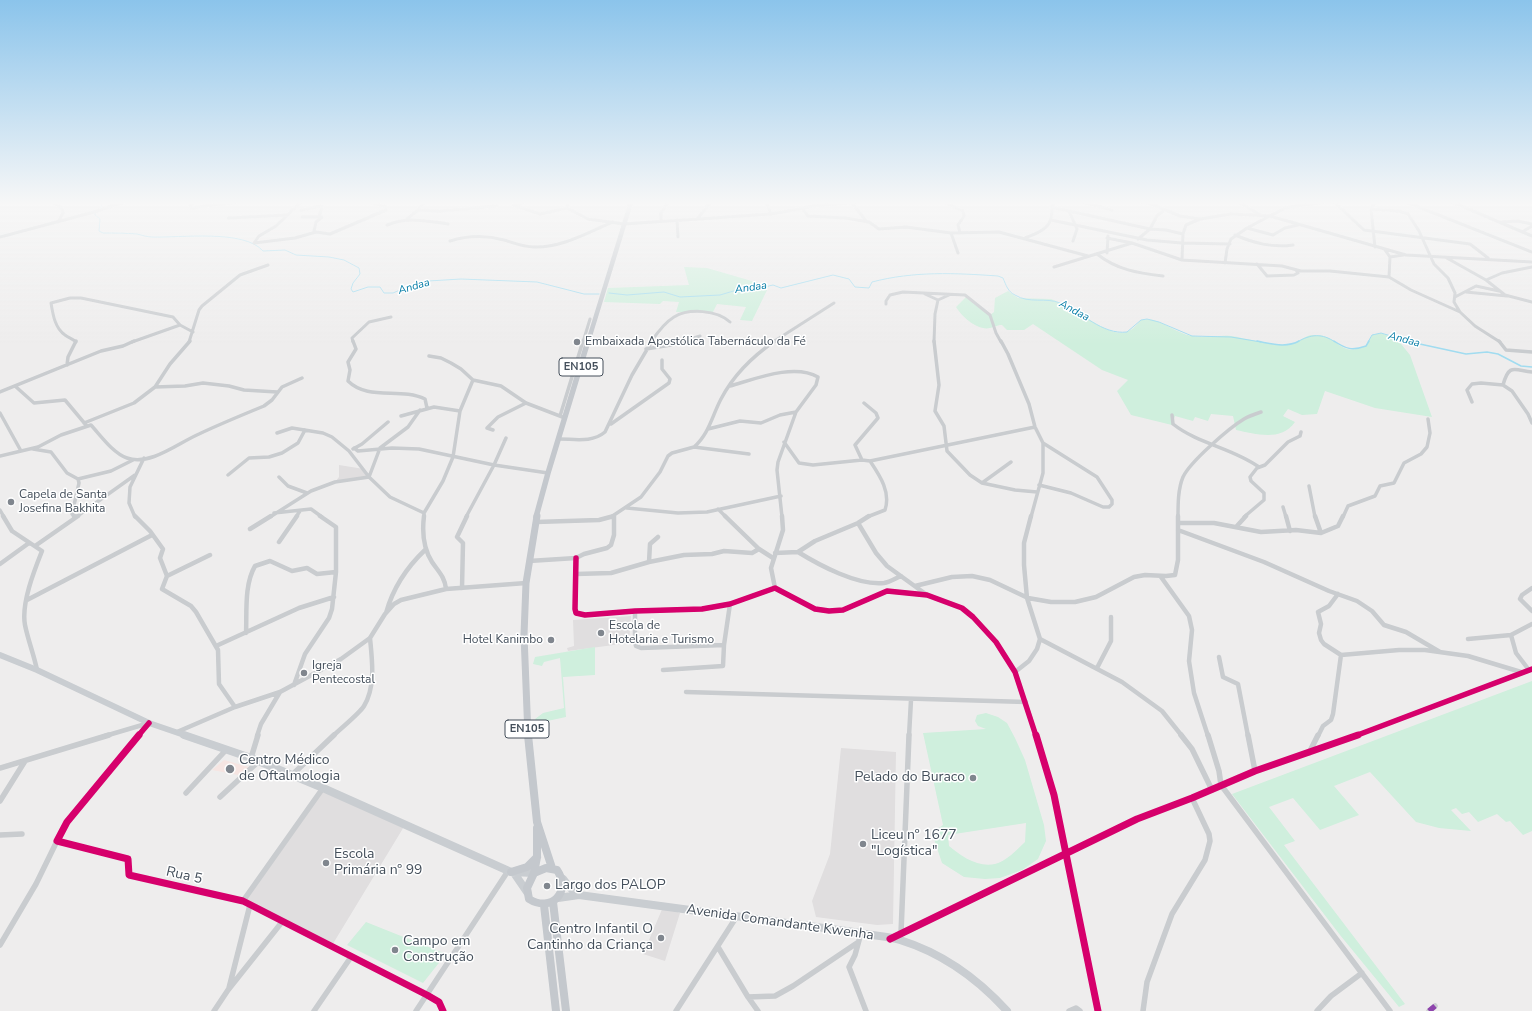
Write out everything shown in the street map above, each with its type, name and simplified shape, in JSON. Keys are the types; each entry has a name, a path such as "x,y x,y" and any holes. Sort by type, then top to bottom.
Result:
{"main road":[{"name":"EN105","path":"528,894 527,888 534,872 537,857 537,822 527,728 524,634 526,583 529,561 535,522 559,439 562,417 569,390 578,377 616,249"},
{"path":"0,654 150,723 259,761 511,872 534,872 546,868 552,868"},
{"name":"EN105","path":"537,822 552,868 557,870 563,879"},
{"path":"511,872 527,867 537,857"},
{"path":"511,872 533,902 552,902"},
{"path":"563,879 569,887 579,895"},
{"path":"556,1011 552,902 562,891 563,879"},
{"name":"Avenida Comandante Kwenha","path":"552,902 579,895 861,933 900,940 960,969 982,985 1007,1011"},
{"path":"552,902 566,1011"}],"street":[{"path":"957,249 958,253"},
{"path":"1064,249 1088,256"},
{"path":"1054,267 1088,256 1107,253 1117,249"},
{"path":"1150,249 1182,260 1282,266 1296,270 1330,271 1388,277 1460,312"},
{"path":"1182,249 1182,260"},
{"path":"1225,263 1227,249"},
{"path":"1426,249 1434,264 1448,278 1455,293 1454,302 1460,312 1475,326 1498,342 1506,350 1532,352"},
{"path":"1478,249 1481,254 1489,259"},
{"path":"1384,250 1406,255 1429,257 1478,258 1532,262"},
{"path":"1384,250 1390,257 1388,277"},
{"path":"1097,254 1103,260 1126,272 1163,276"},
{"path":"1478,258 1481,254"},
{"path":"1390,257 1406,255"},
{"path":"1445,257 1486,280 1499,291"},
{"path":"1526,262 1532,266"},
{"path":"1257,264 1267,276 1294,275 1298,273 1296,270"},
{"path":"0,456 31,449 134,403 155,387 170,364 189,343 199,310 208,300 240,275 268,265"},
{"path":"1486,280 1502,273 1532,266"},
{"path":"1455,297 1476,286 1499,291 1532,302"},
{"path":"886,304 888,296 903,292 966,296 992,317 996,332 1008,354 1029,404 1035,427 1043,443 1043,473 1024,543 1027,598 1040,639 1037,649 1029,661 1015,672"},
{"path":"1465,292 1511,296"},
{"path":"924,294 938,300 949,295"},
{"path":"67,365 67,357 76,341 72,337 64,334 56,324 51,303 70,298 81,298 173,317 180,325 193,332"},
{"path":"938,300 935,314 934,346 939,385 935,411 944,426 948,453 970,475 982,483 1015,490 1037,492"},
{"path":"694,447 704,437 720,400 740,371 769,344 812,319 834,304"},
{"path":"559,439 594,438 602,435 610,424 646,349 657,331 674,316 696,312 707,313 725,317 730,322"},
{"path":"391,317 369,322 352,338 356,349 348,360 350,370 348,381 352,387 358,389 384,393 418,395 425,399 427,408"},
{"path":"569,390 571,377 590,319"},
{"path":"0,392 101,351 122,346 180,325"},
{"path":"646,349 671,345 700,336"},
{"path":"429,356 441,358 451,363 461,369 473,380 501,386 526,403 562,417"},
{"path":"610,424 670,383 670,379 662,368 662,360"},
{"path":"1503,385 1506,374 1511,370 1532,372"},
{"path":"730,386 788,372 810,373 817,375 818,377 816,385 807,400 796,412 784,442 777,470 781,496 783,530 771,568 775,588"},
{"path":"571,377 578,377"},
{"path":"15,386 34,404 65,400 72,407 78,418 85,424 91,425 102,438 125,458 134,459 144,458 264,406 272,400 282,387 302,378"},
{"path":"446,590 444,576 431,562 425,550 422,529 424,513 443,481 453,457 460,410 473,380"},
{"path":"155,387 185,386 203,383 229,386 244,390 277,392"},
{"path":"1472,402 1467,390 1472,384 1481,383 1503,385 1512,392 1528,414 1532,423"},
{"path":"493,430 487,428 488,424 493,419 526,403"},
{"path":"862,460 855,445 871,429 878,418 876,413 864,403"},
{"path":"401,416 427,408 437,407 460,410"},
{"path":"1528,414 1532,409"},
{"path":"369,477 380,448 406,430 415,420 420,410"},
{"path":"708,429 740,421 761,423 780,415 796,412"},
{"path":"914,586 958,577 978,577 990,580 1027,598 1060,602 1080,602 1090,600 1117,584 1138,576 1146,575 1171,577 1175,575 1178,524 1184,474 1213,445 1246,417 1261,412"},
{"path":"0,413 21,451"},
{"path":"1172,415 1173,424 1177,428 1254,462 1259,467"},
{"path":"1178,524 1214,523 1261,532 1321,532 1331,530 1338,526 1348,506 1378,494 1382,484 1391,484 1396,481 1398,472 1406,461 1422,453 1428,445 1431,427 1428,419"},
{"path":"349,451 362,444 388,422"},
{"path":"784,442 799,463 804,465 862,460 870,461 1035,427"},
{"path":"277,433 292,428 323,433 332,437 349,451 369,477 390,497 424,513"},
{"path":"228,475 249,458 269,457 282,453 298,443 305,430"},
{"path":"1236,527 1243,518 1264,500 1264,493 1250,479 1259,467 1265,465 1288,442 1299,437 1301,432"},
{"path":"462,588 463,543 457,537 458,532 494,465 506,438"},
{"path":"1039,485 1071,493 1103,507 1109,507 1112,504 1112,500 1097,477 1043,443"},
{"path":"535,522 599,520 614,516 627,508 641,496 660,472 668,456 672,453 694,447 749,454"},
{"path":"354,448 358,451 380,448 419,449 494,465 548,473"},
{"path":"31,449 51,452 67,473 78,479 111,471 134,459"},
{"path":"144,458 130,487 129,503 136,518 163,549 160,558 167,576 162,589 191,606 216,646 218,650 220,684 235,707"},
{"path":"775,553 798,552 815,541 858,523 866,517 886,508 886,489 870,461"},
{"path":"982,483 1011,462"},
{"path":"35,546 135,475"},
{"path":"279,477 288,486 307,493"},
{"path":"250,529 274,513 295,502 307,493 335,482 369,477"},
{"path":"76,517 72,514 79,483 78,479"},
{"path":"1309,486 1316,520 1321,532"},
{"path":"627,508 693,513 781,496"},
{"path":"1283,507 1290,531"},
{"path":"718,509 759,549 773,558"},
{"path":"0,510 12,531 41,549 41,554 34,572 24,612 25,625 37,670"},
{"path":"274,513 314,510 336,527 336,572 334,597 329,618 305,654 294,685"},
{"path":"279,542 300,511"},
{"path":"529,561 576,558 581,553 597,551 610,546 615,537 614,516"},
{"path":"858,523 876,553 893,571 927,595 962,608 973,617 996,642 1015,672 1026,702 1054,795 1098,1011"},
{"path":"1178,530 1264,562 1358,601 1369,609 1384,625 1406,632 1440,652"},
{"path":"27,600 47,591 122,549 152,535"},
{"path":"649,562 650,543 658,537"},
{"path":"0,564 29,542"},
{"path":"576,574 611,573 630,569 649,562 724,551 752,553 759,549"},
{"path":"386,614 388,601 397,584 410,565 425,550"},
{"path":"798,552 823,567 868,583 876,584 901,576"},
{"path":"167,576 210,555"},
{"path":"576,558 575,609 576,613 585,615 635,611 702,609 730,604 775,588 786,592 815,609 829,611 843,610 881,592 927,595"},
{"path":"246,633 248,589 252,570 256,566 270,561 292,570 307,568 317,574 336,572"},
{"path":"1161,577 1189,616 1192,630 1189,662 1194,693 1217,764 1221,785 1390,1011"},
{"path":"177,732 235,707 280,692 341,659 370,638 394,604 401,600 425,593 446,590 526,583"},
{"path":"876,584 881,592"},
{"path":"1532,588 1522,595 1520,599 1532,611"},
{"path":"1338,594 1329,606 1318,612 1321,624 1318,633 1320,640 1324,644 1341,654 1399,650 1426,650 1468,656 1521,672"},
{"path":"216,646 246,633 270,620 299,608 334,597"},
{"path":"663,670 720,667 724,664 724,645 730,604"},
{"path":"635,611 635,642 636,646 641,648 724,645"},
{"path":"1097,668 1111,641 1111,617"},
{"path":"1468,639 1511,635 1532,624"},
{"path":"890,939 1137,820 1255,771 1408,717 1521,672 1531,670 1516,652 1511,635"},
{"path":"292,775 364,706 368,697 373,664 373,652 370,638"},
{"path":"1040,639 1122,682 1162,711 1192,749 1212,790"},
{"path":"1309,753 1323,726 1331,720 1333,714 1341,654"},
{"path":"1218,657 1223,676 1238,684 1255,771"},
{"path":"251,758 261,724 280,692"},
{"path":"686,692 911,700 1026,702"},
{"path":"901,934 911,700"},
{"path":"0,768 150,723"},
{"path":"0,945 36,884 67,822 150,723"},
{"path":"186,793 227,749"},
{"path":"0,801 25,761"},
{"path":"220,797 259,761"},
{"path":"243,901 323,788"},
{"path":"1143,1011 1147,982 1172,914 1205,860 1210,841 1209,834 1192,798"},
{"path":"0,835 22,834"},
{"name":"Rua 5","path":"57,841 128,859 129,875 243,901 427,995 439,1002 443,1011"},
{"path":"416,1011 511,872"},
{"path":"228,990 250,905"},
{"path":"676,1011 737,916"},
{"path":"214,1011 228,990 282,922"},
{"path":"861,933 857,943 855,955 849,967 866,1011"},
{"path":"748,997 775,996 794,986 857,943"},
{"path":"718,947 758,1011"},
{"path":"314,1011 351,957"},
{"path":"1317,1011 1331,996 1362,973"},
{"path":"1429,1011 1435,1006"},
{"path":"1069,1011 1076,1008 1080,1011"}],"shaded area":[{"path":"339,465 364,469 369,477 335,482 339,477"},
{"name":"Escola de Hotelaria e Turismo","path":"631,616 629,643 568,651 567,648 574,646 573,620"},
{"name":"Liceu nº 1677 \"Logística\"","path":"841,748 896,752 893,924 877,925 816,917 812,901 830,854"},
{"name":"Centro Médico de Oftalmologia","path":"224,760 249,767 238,775 212,770"},
{"name":"Escola Primária nº 99","path":"323,788 405,825 331,947 243,901"},
{"name":"Centro Infantil O Cantinho da Criança","path":"663,907 680,913 665,961 643,954"}],"green space":[{"path":"684,267 707,268 769,286 752,321 740,320 746,307 717,304 713,312 676,312 679,302 663,301 660,304 604,302 608,288 689,285"},
{"path":"1008,291 1018,298 1051,299 1074,309 1108,330 1121,333 1129,331 1141,320 1147,319 1159,322 1179,332 1192,336 1231,336 1269,344 1284,345 1295,343 1308,336 1316,335 1324,336 1344,348 1357,349 1366,346 1372,335 1381,333 1397,339 1410,355 1432,417 1375,408 1325,391 1317,414 1302,415 1288,409 1283,416 1295,422 1283,432 1268,435 1236,430 1233,416 1211,414 1208,421 1195,417 1193,421 1175,416 1172,425 1131,415 1117,391 1128,380 1102,370 1033,324 1024,330 1007,330 1002,325 990,328 980,327 966,319 956,307 966,297 990,315 994,312 995,298"},
{"path":"595,647 595,675 563,677 566,717 538,723 535,719 543,713 564,708 560,658 544,662 542,666 533,664 535,657"},
{"path":"1532,681 1532,831 1523,835 1510,821 1506,822 1497,814 1478,822 1469,812 1462,814 1456,808 1451,810 1471,831 1439,828 1416,822 1370,772 1334,786 1359,815 1320,830 1293,798 1269,807 1295,841 1284,845 1405,1004 1399,1007 1340,935 1232,794"},
{"name":"Pelado do Buraco","path":"986,713 998,717 1007,723 1025,760 1044,825 1046,841 1038,859 1022,870 1000,878 985,879 964,877 942,863 932,833 943,825 923,733 986,729 978,726 975,721 977,715","holes":["1026,823 1025,842 1003,861 989,865 976,863 959,854 949,846 948,835"]},
{"name":"Campo em Construção","path":"366,922 446,954 423,983 347,945"}],"waterway":[{"name":"Andaa","path":"261,249 263,251 285,250 296,255 329,257 344,260 359,268 360,274 353,283 351,289 353,292 368,287 380,287 384,293 393,293 409,286 428,281 461,279 537,282 584,294 599,294"},
{"name":"Andaa","path":"609,293 627,295 664,292 680,297 720,295 747,287 760,288 773,285 781,288 833,275 849,279 855,287 869,288 872,282 888,278 919,274 998,276 1003,278 1011,292 1020,298 1055,301 1109,330 1127,332 1141,320 1147,319 1159,322 1192,336 1231,337 1261,342"},
{"name":"Andaa","path":"1368,342 1372,335 1381,333 1411,342"},
{"name":"Andaa","path":"1299,341 1307,337 1321,336 1335,342"},
{"name":"Andaa","path":"1257,341 1284,345 1299,341"},
{"name":"Andaa","path":"1334,341 1342,346 1353,349 1366,346 1369,341"},
{"name":"Andaa","path":"1406,341 1466,354 1487,352 1498,354 1521,366 1532,367"}],"marked path":[{"path":"1429,1011 1435,1006"}],"cycle path":[{"path":"576,558 575,609 576,613 585,615 635,611 702,609 730,604 775,588 815,609 829,611 843,610 887,591 927,595 962,608 973,617 996,642 1015,672 1026,702 1054,795 1098,1011"},
{"path":"890,939 1137,819 1192,798 1255,771 1408,717 1532,669"},
{"path":"149,723 67,822 57,841 128,859 129,875 243,901 427,995 439,1002 443,1011"}],"place":[{"name":"Embaixada Apostólica Tabernáculo da Fé","path":"577,342"},
{"name":"Capela de Santa Josefina Bakhita","path":"11,502"},
{"name":"Escola de Hotelaria e Turismo","path":"601,633"},
{"name":"Hotel Kanimbo","path":"551,640"},
{"name":"Igreja Pentecostal","path":"304,673"},
{"name":"Centro Médico de Oftalmologia","path":"230,769"},
{"name":"Pelado do Buraco","path":"973,778"},
{"name":"Liceu nº 1677 \"Logística\"","path":"863,844"},
{"name":"Escola Primária nº 99","path":"326,863"},
{"name":"Largo dos PALOP","path":"547,886"},
{"name":"Centro Infantil O Cantinho da Criança","path":"661,938"},
{"name":"Campo em Construção","path":"395,950"}]}
